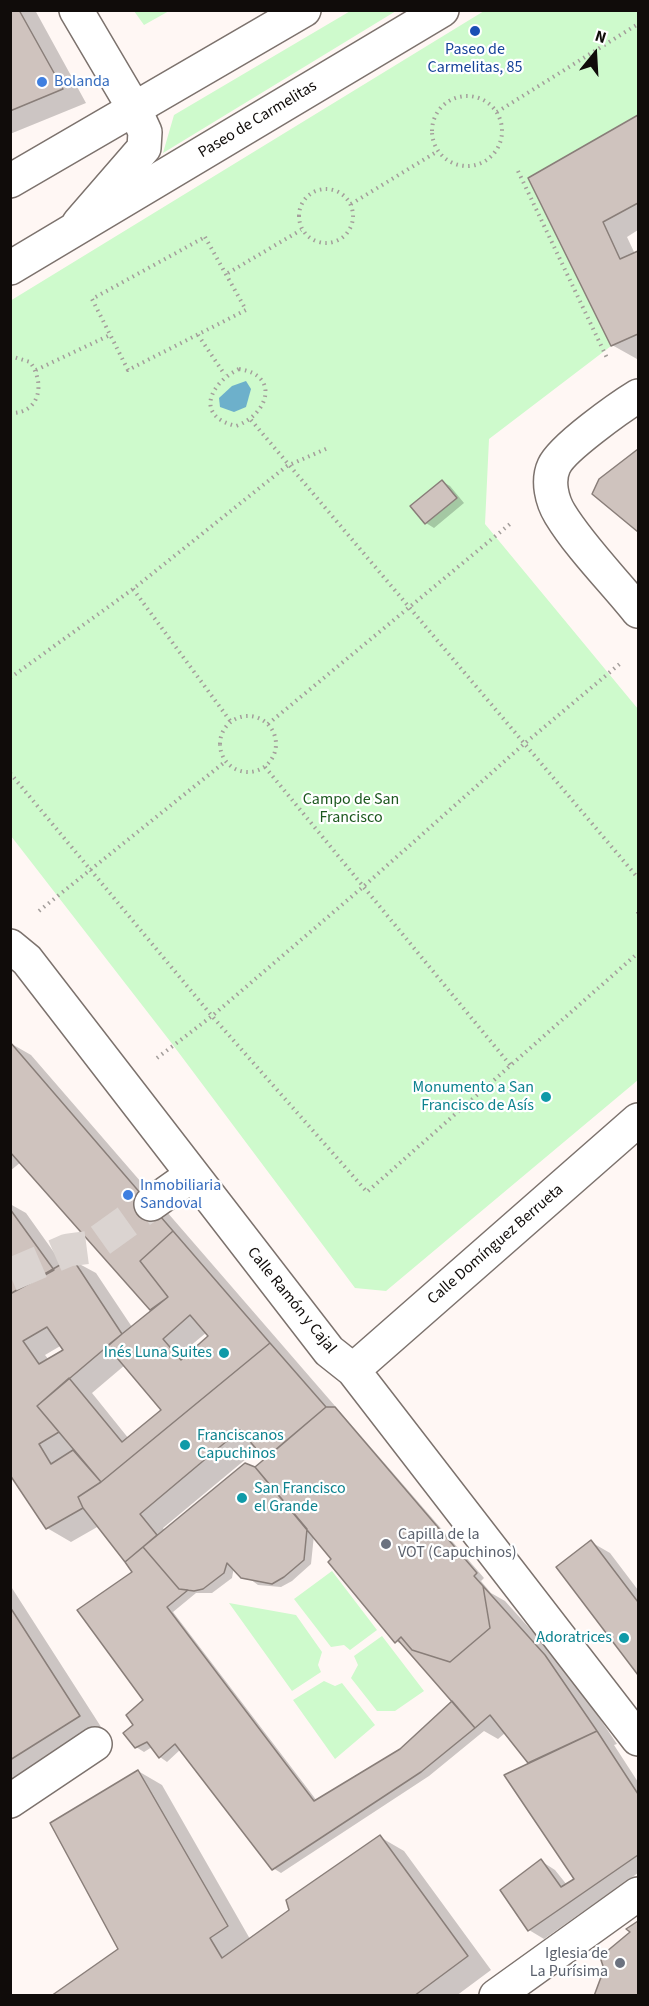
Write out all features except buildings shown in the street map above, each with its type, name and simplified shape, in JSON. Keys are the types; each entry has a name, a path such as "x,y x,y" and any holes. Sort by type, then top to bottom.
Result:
{"main road":[{"path":"74,229 144,148 145,132 135,110 76,10"},
{"path":"10,181 304,10"},
{"name":"Paseo de Carmelitas","path":"10,268 442,10"},
{"path":"639,396 570,448 554,465 550,480 551,494 559,514 639,611"},
{"name":"Calle Ramón y Cajal","path":"10,946 27,960 329,1351 353,1370 639,1739"},
{"name":"Calle Domínguez Berrueta","path":"353,1370 639,1120"},
{"path":"151,1204 192,1175"},
{"path":"10,1801 94,1744"},
{"path":"496,1995 639,1894"}],"path":[{"path":"497,112 639,24"},
{"path":"465,96 477,98 488,103 497,112 501,123 500,145 485,162 474,166 453,164 438,151 432,127 443,106 453,99 465,96"},
{"path":"351,204 438,151"},
{"path":"518,171 607,358"},
{"path":"330,189 346,197 351,204 353,222 349,231 334,243 316,242 301,230 298,212 306,197 313,192 330,189"},
{"path":"228,273 301,230"},
{"path":"205,237 228,273 246,310 128,370 92,298 205,237"},
{"path":"36,370 110,335"},
{"path":"198,335 225,375"},
{"path":"10,356 30,362 40,379 38,397 25,410 10,413"},
{"path":"239,369 250,370 259,377 265,390 265,404 251,420 236,426 226,424 216,417 211,407 210,397 214,387 225,375 239,369"},
{"path":"251,420 407,607 639,878"},
{"path":"10,678 133,589 288,466 328,448"},
{"path":"268,724 510,524"},
{"path":"133,589 231,722"},
{"path":"154,1061 212,1016 364,886 524,744 622,663"},
{"path":"250,715 268,724 274,732 276,751 265,766 257,771 240,770 226,761 220,740 224,730 231,722 250,715"},
{"path":"39,910 226,761"},
{"path":"265,766 511,1066"},
{"path":"10,773 212,1016 367,1192 639,953"}],"green space":[{"path":"352,10 396,11 163,153 174,115"},
{"path":"134,11 169,11 144,25"},
{"name":"Campo de San Francisco","path":"484,11 638,11 638,115 528,178 611,346 489,439 485,524 638,709 638,1080 386,1291 355,1288 173,1045 11,836 10,301"},
{"path":"332,1571 377,1630 350,1650 344,1645 331,1647 294,1599"},
{"path":"229,1603 296,1615 322,1652 318,1665 321,1672 292,1691"},
{"path":"382,1636 424,1691 395,1711 377,1711 351,1678 358,1665 354,1656"},
{"path":"324,1681 335,1686 342,1683 375,1725 335,1759 293,1700"}],"water":[{"path":"246,381 251,389 246,407 234,412 220,407 219,398 232,386"}],"tunnel":[{"path":"10,1275 68,1250 91,1247 151,1204"}],"place":[{"name":"Paseo de Carmelitas, 85","path":"475,31"},
{"name":"Bolanda","path":"42,82"},
{"name":"Monumento a San Francisco de Asís","path":"546,1097"},
{"name":"Inmobiliaria Sandoval","path":"128,1195"},
{"name":"Inés Luna Suites","path":"224,1353"},
{"name":"Franciscanos Capuchinos","path":"185,1445"},
{"name":"San Francisco el Grande","path":"242,1498"},
{"name":"Capilla de la VOT (Capuchinos)","path":"386,1544"},
{"name":"Adoratrices","path":"624,1638"},
{"name":"Iglesia de La Purísima","path":"620,1963"}]}
